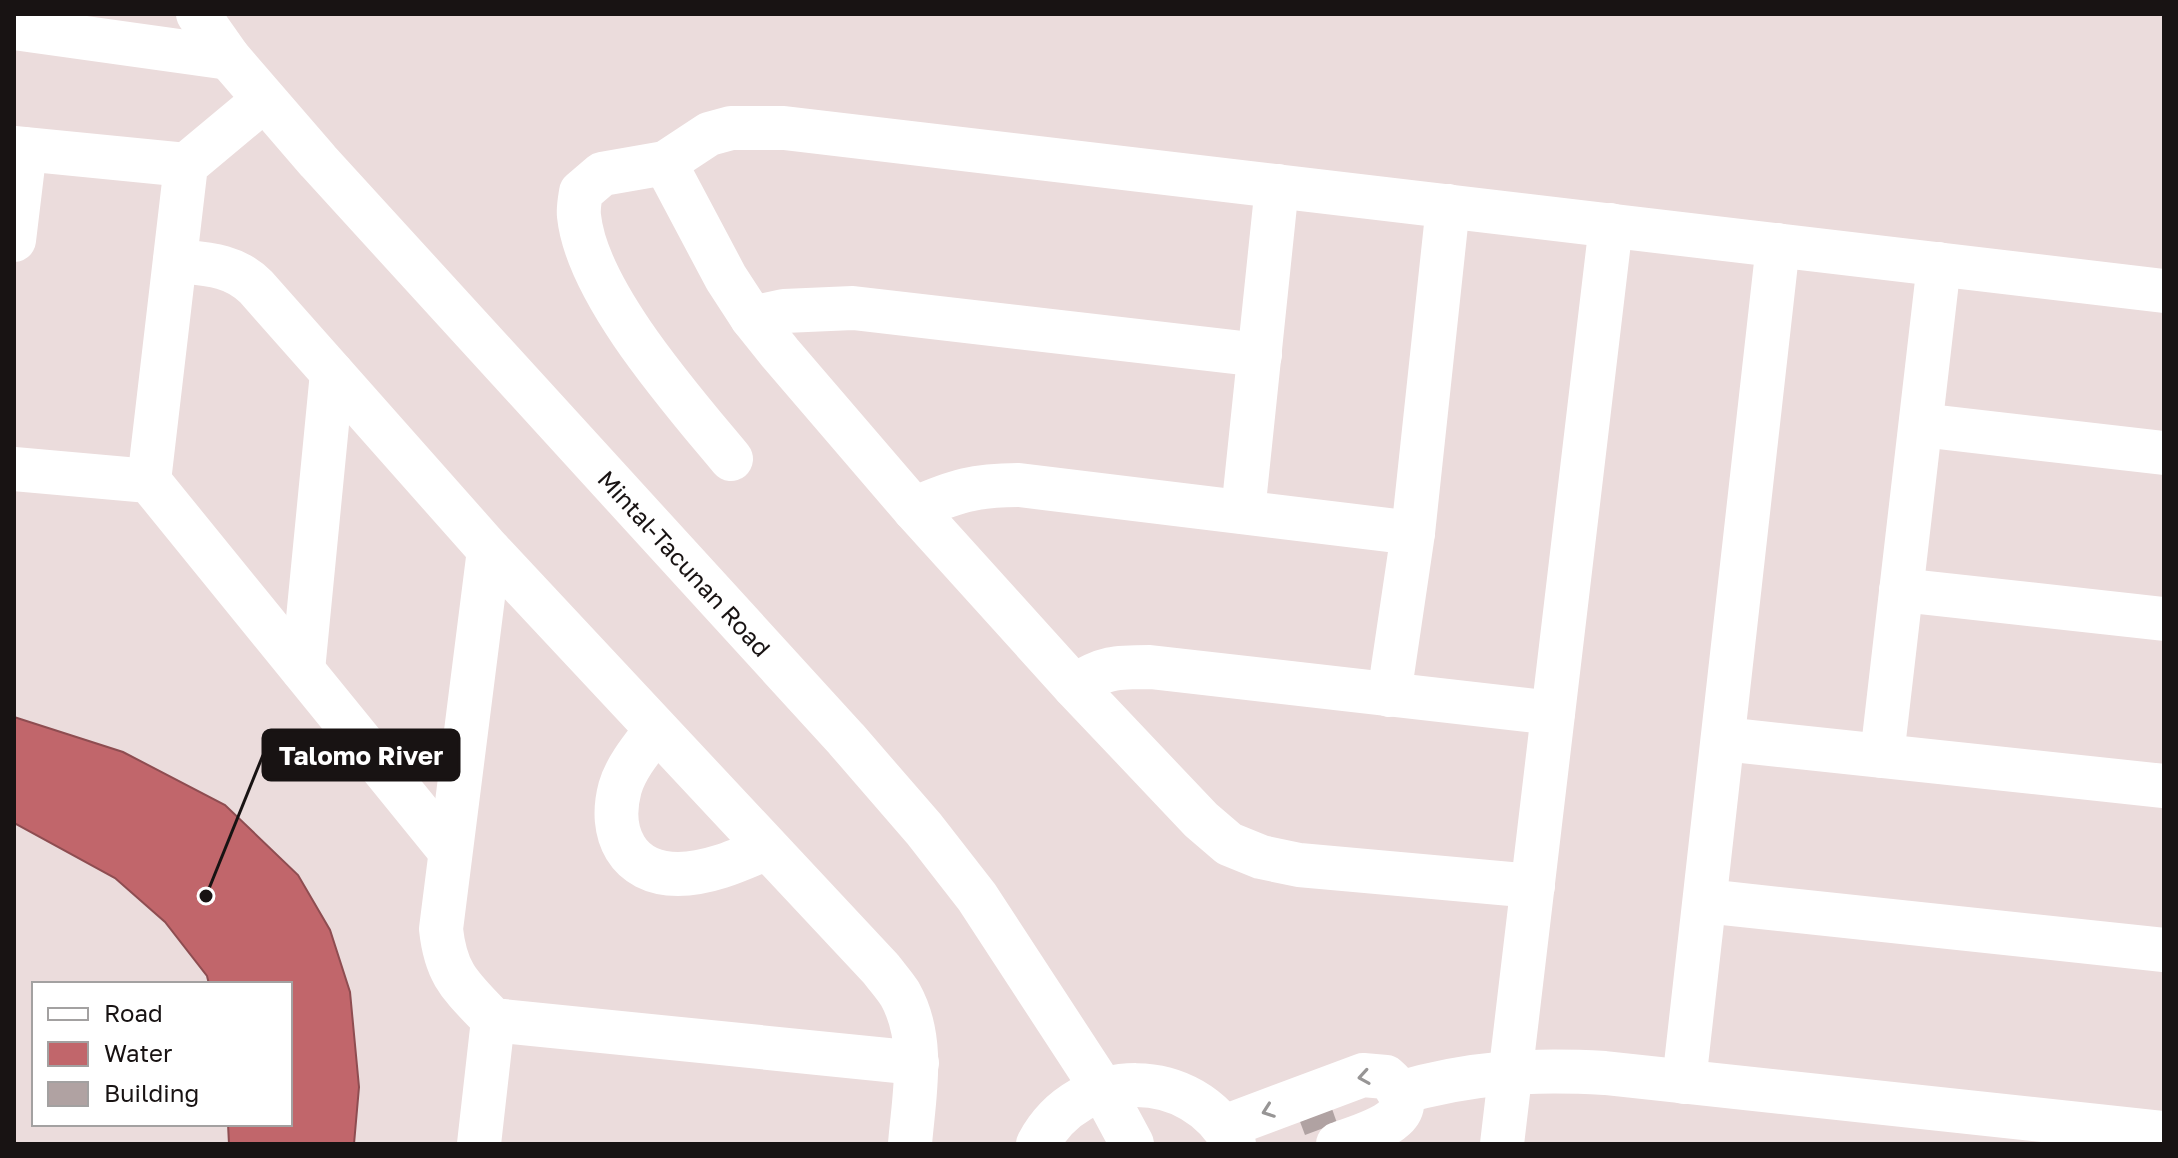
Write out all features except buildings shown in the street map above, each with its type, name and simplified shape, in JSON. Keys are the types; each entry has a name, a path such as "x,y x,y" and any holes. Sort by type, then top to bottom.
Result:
{"street":[{"name":"Mintal-Tacunan Road","path":"198,14 264,100 835,727 924,829 1015,951 1103,1090 1132,1144"},
{"path":"14,28 229,58"},
{"path":"149,481 186,165 264,100"},
{"path":"731,459 668,384 632,333 601,280 584,241 578,214 581,192 602,174 665,163 709,134 731,128 784,128 2164,291"},
{"path":"14,240 19,149 186,165"},
{"path":"665,163 703,239 752,318 914,509 1074,686 1201,820 1229,844 1261,857 1299,865 1533,886"},
{"path":"1243,512 1277,186"},
{"path":"1389,695 1413,533 1448,206"},
{"path":"1502,1144 1611,225"},
{"path":"1684,1082 1778,245"},
{"path":"175,261 215,265 245,277 489,550 881,969 900,994 910,1018 917,1063 910,1144"},
{"path":"1882,756 1939,264"},
{"path":"752,318 784,311 853,308 1260,355"},
{"path":"303,670 332,373"},
{"path":"1921,425 2164,453"},
{"path":"14,469 149,481 450,851"},
{"path":"914,509 953,492 985,485 1019,485 1413,533"},
{"path":"489,550 441,929 444,957 459,983 493,1020 917,1063"},
{"path":"1901,590 2164,619"},
{"path":"1074,686 1098,671 1150,667 1553,713"},
{"path":"656,730 621,785 617,809 620,832 624,849 634,861 653,871 678,874 708,870 767,848"},
{"path":"1723,739 2164,786"},
{"path":"1705,901 2164,950"},
{"path":"479,1144 493,1020"},
{"path":"1399,1093 1435,1082 1511,1071 1605,1073 2164,1133"},
{"path":"1038,1144 1057,1117 1079,1101 1103,1090 1130,1084 1170,1089 1194,1101 1229,1136 1363,1075 1386,1077 1399,1093 1401,1105 1393,1121 1338,1144"}],"water":[{"path":"14,717 123,752 225,805 298,875 330,930 350,992 359,1087 354,1144 229,1144 228,1126 292,1126 292,982 208,982 165,922 115,878 14,823"}],"place":[{"name":"Talomo River","path":"206,896"}]}
